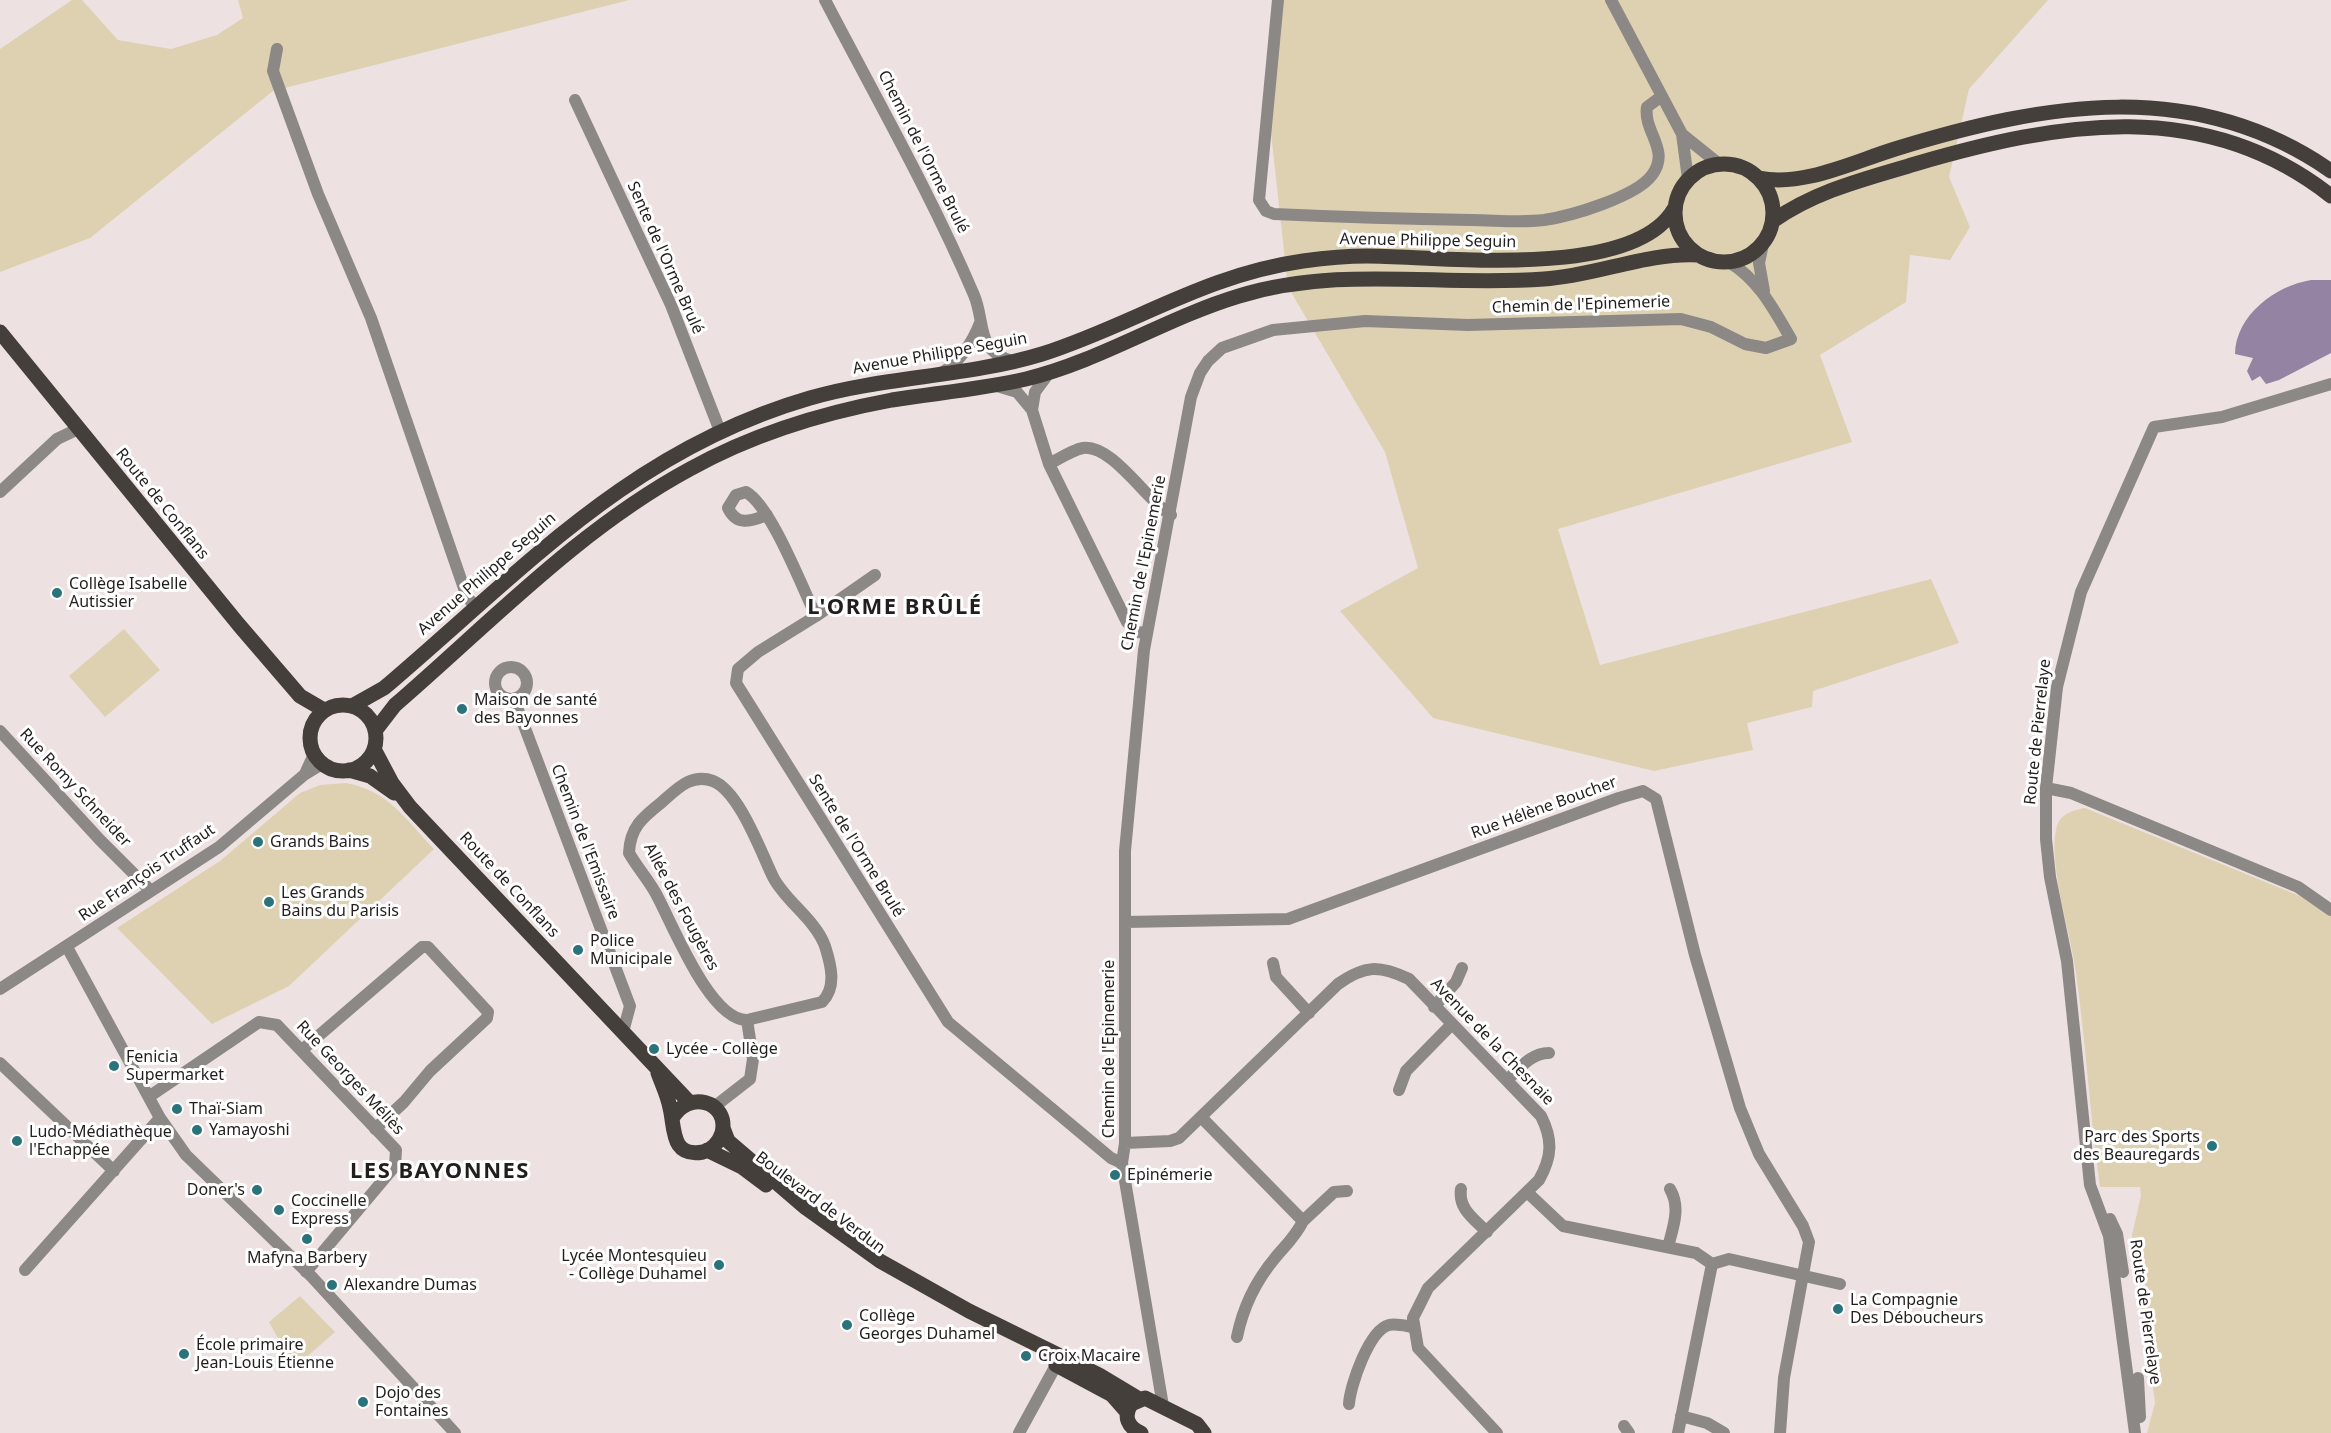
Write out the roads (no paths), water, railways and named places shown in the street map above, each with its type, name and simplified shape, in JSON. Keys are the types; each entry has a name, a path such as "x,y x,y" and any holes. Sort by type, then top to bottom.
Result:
{"main road":[{"path":"1759,178 1780,180 1802,177 1981,125 2043,112 2109,106 2175,109 2218,117 2278,139 2331,171"},
{"path":"1773,222 1769,194 1759,178 1740,166 1719,164 1702,168 1688,178 1679,193 1674,209 1680,236 1699,255 1713,261 1729,262 1745,258 1763,243 1773,222 1795,206 1834,189 1966,149 2030,135 2115,126 2160,127 2222,139 2282,164 2331,196"},
{"name":"Avenue Philippe Seguin","path":"352,706 384,688 610,494 656,465 720,431 768,411 854,387 1012,362 1079,339 1218,281 1260,269 1346,257 1518,261 1575,256 1624,244 1644,236 1663,225 1674,209"},
{"path":"375,731 395,705 585,540 626,508 690,468 743,443 814,418 897,399 995,385 1049,373 1212,304 1297,282 1372,277 1543,280 1599,272 1664,256 1699,255"},
{"name":"Route de Conflans","path":"0,332 300,696 324,710"},
{"name":"Route de Conflans","path":"300,696 311,729"},
{"path":"338,705 352,706 367,716 375,731 374,749 360,766 340,771 318,759 310,737 311,729 324,710 338,705"},
{"name":"Route de Conflans","path":"374,749 392,783 410,807 655,1068"},
{"name":"Route de Conflans","path":"349,770 370,776 410,807"},
{"path":"655,1068 679,1089 689,1102"},
{"path":"655,1068 668,1098 673,1136 678,1144 693,1152 707,1150 718,1141 723,1128 719,1113 706,1103 689,1102 681,1106 672,1119"},
{"name":"Boulevard de Verdun","path":"723,1128 728,1141 807,1209 856,1246 930,1290 1059,1361 1116,1398 1127,1412 1130,1426 1141,1433"},
{"name":"Boulevard de Verdun","path":"707,1150 733,1161 758,1177 826,1234 874,1267 1059,1361 1142,1399 1163,1406 1197,1424 1204,1433"},
{"path":"1127,1412 1131,1404 1142,1399"}],"street":[{"name":"Chemin de l'Orme Brulé","path":"825,0 950,238 978,306 980,323 988,348 998,356 1012,362"},
{"path":"1611,0 1682,134 1688,178"},
{"path":"1276,1 1259,200 1266,210 1274,214 1542,220 1574,213 1631,190 1652,176 1660,157 1657,143 1645,119 1647,107 1662,96"},
{"path":"277,49 273,71 318,194 371,318 467,597 476,607"},
{"name":"Sente de l'Orme Brulé","path":"575,100 670,306 720,431"},
{"path":"1682,134 1719,164"},
{"path":"1763,243 1759,263 1767,297"},
{"path":"1729,262 1747,274 1767,297"},
{"name":"Chemin de l'Epinemerie","path":"1163,1406 1155,1371 1122,1163 1125,1143 1125,851 1147,633 1171,515 1191,397 1200,373 1208,361 1222,348 1273,330 1365,321 1468,325 1681,319 1711,327 1745,344 1766,348 1791,339 1767,297"},
{"path":"942,373 954,365 969,348 980,323"},
{"path":"1032,410 1035,392 1049,373"},
{"name":"Route de Pierrelaye","path":"2136,1433 2141,1402 2117,1234 2114,1225 2096,1201 2090,1185 2067,961 2050,877 2046,839 2046,788 2057,687 2081,592 2154,427 2222,417 2331,384"},
{"path":"995,385 1017,392 1032,410 1049,464 1127,622 1137,632 1147,633"},
{"path":"0,492 57,439 78,429"},
{"path":"1049,464 1082,448 1107,453 1160,508 1171,515"},
{"path":"767,514 816,616 875,575"},
{"name":"Sente de l'Orme Brulé","path":"816,616 744,663 738,669 736,682 948,1022 1111,1158 1122,1163"},
{"name":"Chemin de l'Emissaire","path":"514,699 630,1006 623,1032"},
{"name":"Rue Romy Schneider","path":"0,731 100,840 151,891"},
{"name":"Rue François Truffaut","path":"0,988 219,847 304,775 318,759"},
{"name":"Allée des Fougères","path":"698,778 716,782 730,796 781,890 821,938 830,966 832,986 822,1002 747,1020 734,1018 705,986 692,967 655,893 629,853 632,831 639,821 687,781 698,778"},
{"path":"2046,788 2072,792 2298,887 2331,910"},
{"name":"Rue Hélène Boucher","path":"1125,922 1288,919 1618,798 1643,791 1652,795 1656,799 1695,955 1740,1108 1759,1154 1803,1227 1809,1242 1802,1275"},
{"path":"67,947 160,1118 186,1155 306,1272 455,1433"},
{"path":"302,1050 422,947 428,947 488,1012 488,1018 430,1071 405,1102 375,1129"},
{"path":"1273,963 1276,977 1309,1013"},
{"name":"Avenue de la Chesnaie","path":"1125,1143 1170,1141 1179,1137 1352,974 1375,968 1387,969 1409,979 1541,1116 1551,1143 1548,1163 1528,1193 1428,1288 1417,1306 1413,1327"},
{"path":"1434,1007 1456,982 1462,968"},
{"path":"714,1107 750,1079 753,1059 747,1020"},
{"name":"Rue Georges Méliès","path":"150,1096 259,1022 277,1025 396,1150 395,1166 306,1272"},
{"path":"1399,1090 1406,1071 1452,1024"},
{"path":"1507,1080 1530,1058 1539,1053 1549,1053"},
{"path":"0,1063 114,1172"},
{"path":"1201,1117 1303,1221"},
{"path":"25,1270 160,1118"},
{"path":"1461,1189 1459,1200 1464,1210 1487,1232"},
{"path":"1668,1247 1676,1217 1676,1204 1670,1189"},
{"path":"1237,1337 1242,1311 1264,1272 1297,1233 1303,1221 1334,1192 1347,1191"},
{"path":"1528,1193 1563,1226 1696,1253 1712,1264"},
{"path":"1712,1264 1729,1259 1840,1284"},
{"path":"1677,1433 1712,1264"},
{"path":"1780,1433 1784,1378 1802,1275"},
{"path":"1349,1404 1355,1373 1381,1329 1390,1324 1413,1327 1418,1348 1497,1433"},
{"path":"1019,1433 1059,1361"},
{"name":"Chemin de l'Epinemerie","path":"1142,1399 1152,1393 1155,1371"},
{"path":"1681,1416 1707,1423 1724,1433"}],"place":[{"name":"Collège Isabelle Autissier","path":"57,593"},
{"name":"Maison de santé des Bayonnes","path":"462,709"},
{"name":"Grands Bains","path":"258,842"},
{"name":"Les Grands Bains du Parisis","path":"269,902"},
{"name":"Police Municipale","path":"578,950"},
{"name":"Lycée - Collège","path":"654,1049"},
{"name":"Fenicia Supermarket","path":"114,1066"},
{"name":"Thaï-Siam","path":"177,1109"},
{"name":"Yamayoshi","path":"197,1130"},
{"name":"Ludo-Médiathèque l'Echappée","path":"17,1141"},
{"name":"Parc des Sports des Beauregards","path":"2212,1146"},
{"name":"Epinémerie","path":"1115,1175"},
{"name":"Doner's","path":"257,1190"},
{"name":"Coccinelle Express","path":"279,1210"},
{"name":"Mafyna Barbery","path":"307,1239"},
{"name":"Lycée Montesquieu - Collège Duhamel","path":"719,1265"},
{"name":"Alexandre Dumas","path":"332,1285"},
{"name":"La Compagnie Des Déboucheurs","path":"1838,1309"},
{"name":"Collège Georges Duhamel","path":"847,1325"},
{"name":"École primaire Jean-Louis Étienne","path":"184,1354"},
{"name":"Croix Macaire","path":"1026,1356"},
{"name":"Dojo des Fontaines","path":"363,1402"}],"district":[{"name":"L'ORME BRÛLÉ","path":"895,608"},
{"name":"LES BAYONNES","path":"440,1172"}]}
